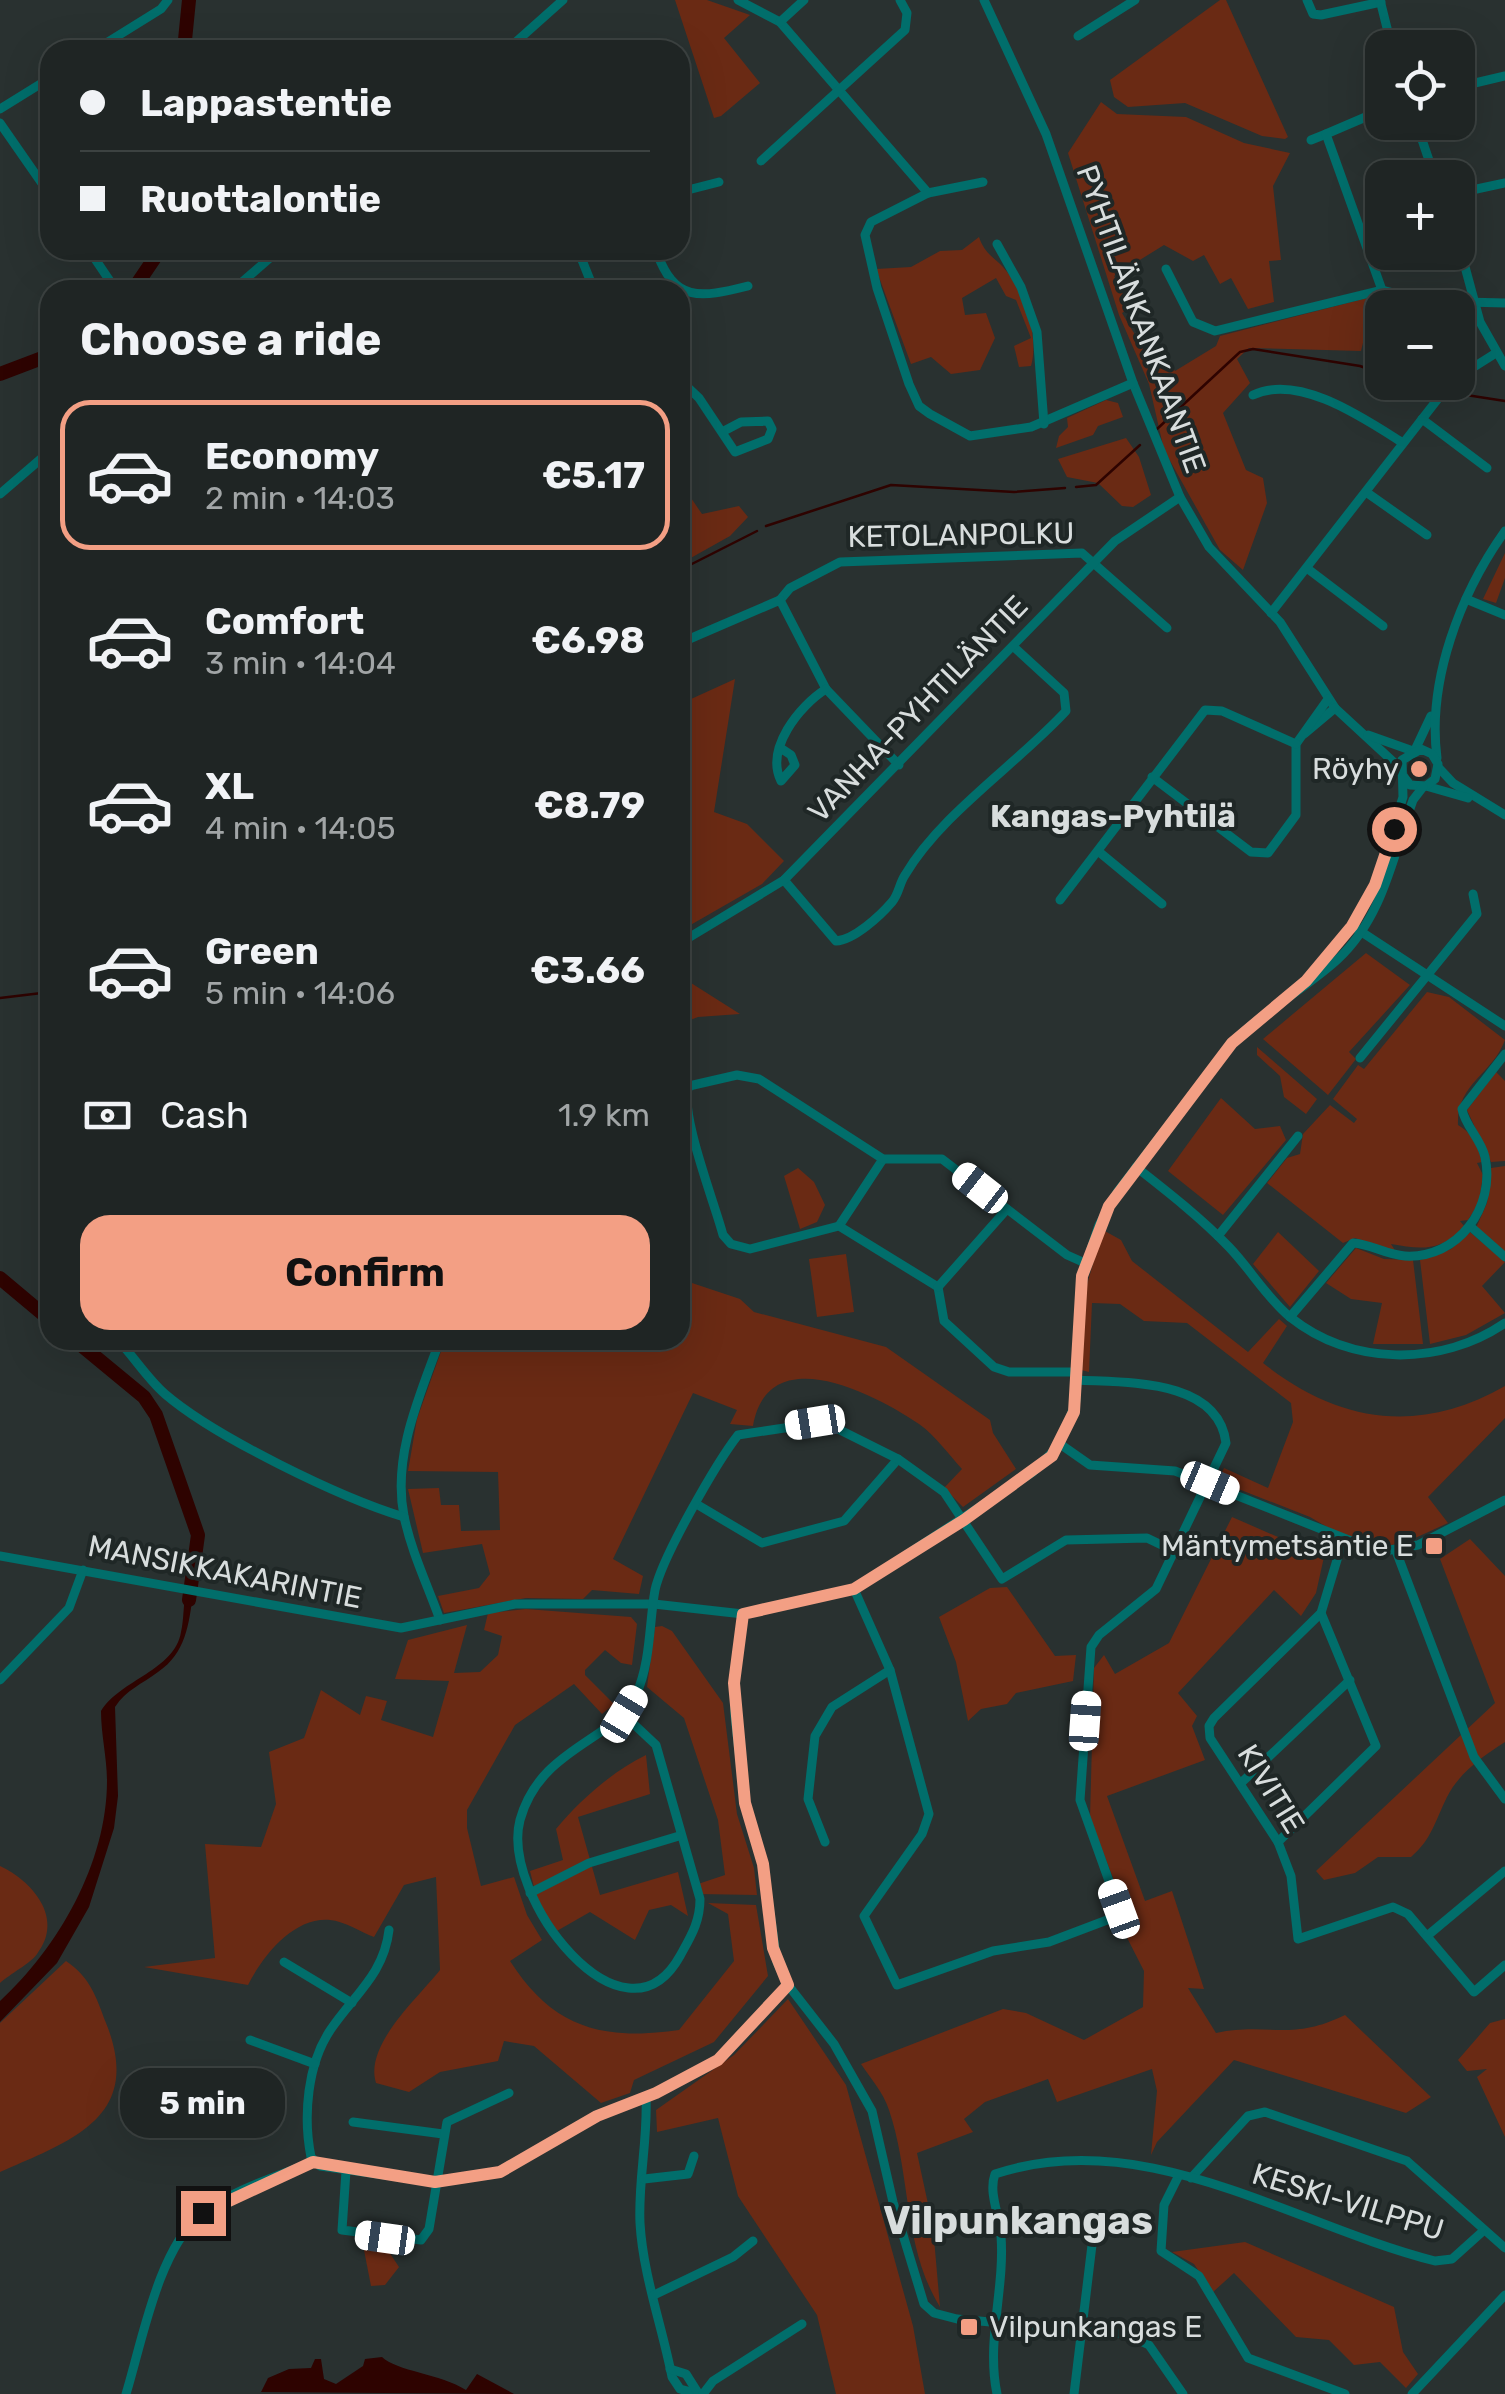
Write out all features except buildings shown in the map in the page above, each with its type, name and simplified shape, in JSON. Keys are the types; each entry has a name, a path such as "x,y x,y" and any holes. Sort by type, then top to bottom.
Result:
{"street":[{"path":"112,40 161,9 168,0"},
{"path":"518,40 563,0"},
{"path":"738,0 780,22 928,194"},
{"path":"780,22 804,0"},
{"path":"761,161 906,30 907,13 900,0"},
{"name":"PYHTILÄNKANKAANTIE","path":"984,0 1046,134 1133,383 1180,497 1209,547 1272,613 1335,708 1401,771"},
{"path":"1078,36 1136,0"},
{"path":"1307,0 1313,14 1320,15 1380,1 1387,30"},
{"path":"1475,83 1505,76"},
{"path":"0,110 40,84"},
{"path":"1310,140 1365,117"},
{"path":"0,123 40,181"},
{"path":"1326,134 1382,290"},
{"path":"690,189 719,182"},
{"path":"983,182 928,194 885,213 871,222 864,235 884,314 914,398 930,414 970,436 1044,424 1133,383"},
{"path":"1475,189 1505,183"},
{"path":"997,244 1021,288 1038,332 1044,424"},
{"path":"244,280 268,260"},
{"path":"1166,269 1193,322 1215,331 1365,294"},
{"path":"1466,270 1476,304 1505,366"},
{"path":"690,292 700,295 748,286"},
{"path":"1476,304 1505,303"},
{"path":"1475,366 1496,353"},
{"path":"1253,395 1278,388 1310,395 1370,422 1403,443"},
{"path":"690,392 735,452 768,439 772,430 761,419 722,432"},
{"path":"1272,613 1436,400"},
{"path":"1422,418 1487,468"},
{"path":"0,494 40,459"},
{"path":"1366,492 1426,535"},
{"name":"VANHA-PYHTILÄNTIE","path":"690,937 784,880 1015,648 1095,560 1137,523 1180,497"},
{"path":"1505,531 1466,599 1426,732 1401,771 1403,797 1375,885 1339,959 1306,981 1232,1043 1109,1206 1085,1263 1079,1292 1074,1412 1060,1444 1090,1465 1176,1471 1372,1550 1396,1551 1431,1539 1505,1500"},
{"name":"KETOLANPOLKU","path":"690,639 780,600 790,588 821,569 848,561 1082,553 1095,560"},
{"path":"1095,560 1168,628"},
{"path":"1308,569 1384,626"},
{"path":"1466,599 1505,615"},
{"path":"780,600 826,689 899,764"},
{"path":"784,880 836,940 849,938 892,903 909,868 952,820 979,791 1022,758 1066,711 1064,693 1015,648"},
{"path":"1356,928 1388,881 1413,799 1435,779 1438,764 1434,730 1442,680"},
{"path":"782,749 798,711 826,689"},
{"path":"1152,778 1251,852 1264,854 1296,815 1298,740 1328,699"},
{"path":"1298,740 1335,708"},
{"path":"1060,900 1205,710 1222,711 1298,740"},
{"name":"PYHTILÄNKANKAANTIE","path":"1356,730 1391,746 1414,750"},
{"path":"1414,750 1427,751 1450,781 1505,814"},
{"path":"1401,771 1408,784 1485,803"},
{"path":"1098,850 1162,904"},
{"path":"1360,1058 1477,914 1473,894"},
{"path":"1356,928 1505,1026"},
{"path":"1290,1317 1353,1243 1410,1256 1441,1249 1470,1226 1484,1202 1487,1171 1481,1143 1462,1109 1505,1054"},
{"path":"690,1089 696,1082 737,1075 759,1079 883,1158 942,1159 1067,1255 1085,1263"},
{"path":"690,1121 723,1234 730,1244 750,1248 838,1226 883,1158"},
{"path":"1218,1236 1298,1136"},
{"path":"1136,1167 1218,1236 1290,1317 1322,1338 1376,1355 1441,1350 1505,1323"},
{"path":"938,1287 1007,1209"},
{"path":"838,1226 938,1287 944,1321 994,1367 1009,1372 1170,1386 1216,1416 1226,1444 1210,1483 1150,1597 1099,1634 1091,1647 1080,1800 1118,1914 1049,1942 1012,1948 897,1985 864,1916 922,1834 928,1814 890,1670 854,1589"},
{"path":"1470,1226 1505,1257"},
{"path":"127,1350 163,1392 192,1415 360,1503 404,1517"},
{"path":"437,1350 403,1461 404,1517 440,1620"},
{"path":"624,1714 656,1745 700,1899 700,1915 669,1975 661,1982 621,1987 572,1958 530,1894 519,1832 522,1814 555,1760 624,1714 640,1681 659,1575 738,1435 824,1422 898,1458 944,1492 993,1572 1002,1579 1059,1541 1147,1538 1174,1550"},
{"name":"MANSIKKAKARINTIE","path":"0,1556 185,1587 377,1627 400,1628 515,1604 654,1604 743,1614 854,1589 1033,1472 1060,1444"},
{"path":"698,1505 762,1544 844,1520 898,1458"},
{"path":"1278,1842 1376,1746 1321,1613 1343,1540"},
{"path":"1396,1551 1474,1757 1505,1799"},
{"path":"0,1680 70,1608 84,1570"},
{"name":"KIVITIE","path":"1321,1613 1208,1726 1210,1738 1278,1842 1290,1876 1298,1939 1394,1907 1402,1908 1427,1936"},
{"path":"743,1614 734,1683 745,1803 763,1864 773,1948 788,1985 834,2044 872,2111 896,2216 924,2304 945,2318 1125,2334 1149,2345 1183,2394"},
{"path":"825,1842 808,1799 815,1736 832,1707 890,1670"},
{"path":"1241,1784 1350,1680"},
{"path":"530,1894 588,1863 680,1836"},
{"path":"1505,1871 1427,1936 1474,1992 1505,1965"},
{"path":"313,2162 308,2138 315,2064 329,2033 382,1964 389,1930"},
{"path":"284,1962 352,2003"},
{"path":"126,2394 168,2262 192,2223 241,2192 313,2162 435,2182 500,2172 597,2116 646,2097 718,2060 788,1985"},
{"path":"250,2040 315,2064"},
{"path":"346,2170 340,2228 408,2241 426,2235 443,2134 454,2115 509,2093"},
{"path":"646,2097 641,2235 670,2369 680,2389 700,2394 713,2381 802,2324"},
{"path":"997,2394 996,2322 1002,2238 992,2185 996,2174 1071,2158 1191,2178 1248,2116 1266,2112 1407,2161 1482,2232 1505,2248"},
{"path":"354,2122 443,2134"},
{"path":"644,2179 688,2174 694,2156"},
{"path":"1178,2175 1162,2214 1162,2252 1199,2276 1248,2358 1344,2394"},
{"name":"KESKI-VILPPU","path":"1191,2178 1435,2261 1452,2259 1482,2232"},
{"path":"654,2296 733,2257 753,2241"},
{"path":"1074,2394 1092,2245"},
{"path":"1412,2394 1505,2296"}],"shaded area":[{"path":"675,0 707,0 750,15 724,38 760,83 714,118"},
{"path":"1220,0 1226,0 1288,137 1285,139 1262,136 1185,103 1128,107 1114,97 1110,80"},
{"path":"1101,102 1117,114 1186,117 1244,143 1290,153 1273,186 1281,260 1269,261 1274,302 1248,309 1231,278 1220,284 1204,255 1193,261 1164,245 1114,276 1131,307 1122,313 1153,365 1166,358 1175,371 1216,346 1220,336 1365,299 1361,351 1249,348 1237,359 1250,383 1223,413 1246,470 1263,478 1267,503 1243,570 1220,550 1164,450 1149,384 1119,315 1068,153"},
{"path":"979,237 1014,282 1025,305 1032,330 1031,366 1019,367 1014,346 1031,338 1016,300 1006,296 996,278 962,298 965,315 986,313 995,338 980,370 951,374 931,357 911,364 876,269 911,267 940,251 962,250"},
{"path":"1106,400 1118,403 1123,417 1098,426 1093,435 1056,448 1059,436 1068,427 1067,418"},
{"path":"1126,438 1139,457 1151,495 1133,507 1122,506 1098,483 1067,477 1058,459"},
{"path":"690,497 702,514 739,506 748,517 730,536 690,558"},
{"path":"1505,553 1505,578 1496,603 1483,599"},
{"path":"735,679 714,812 747,824 784,861 762,884 690,925 690,699"},
{"path":"1366,953 1410,985 1349,1052 1356,1059 1328,1095 1263,1039"},
{"path":"690,982 740,1014 690,1020"},
{"path":"1427,992 1449,997 1505,1040 1469,1089 1459,1111 1458,1125 1473,1140 1482,1162 1477,1163 1483,1175 1479,1203 1468,1220 1460,1221 1464,1226 1438,1245 1420,1248 1391,1244 1396,1252 1355,1238 1343,1243 1267,1183 1287,1158 1300,1154 1303,1134 1330,1105 1354,1123 1357,1119 1333,1099 1358,1065 1364,1069"},
{"path":"1257,1047 1317,1099 1306,1114 1284,1097 1280,1076 1257,1055"},
{"path":"1496,1072 1505,1081 1505,1161 1491,1162 1467,1110"},
{"path":"1221,1098 1255,1129 1280,1126 1286,1140 1223,1215 1168,1171"},
{"path":"1505,1166 1505,1253 1476,1228 1487,1203 1491,1168"},
{"path":"798,1168 814,1182 825,1205 817,1222 800,1229 784,1176"},
{"path":"1103,1230 1121,1240 1132,1261 1248,1352 1279,1319 1287,1326 1263,1363 1321,1399 1350,1410 1411,1416 1442,1412 1505,1386 1505,1418 1428,1497 1448,1523 1402,1544 1379,1546 1339,1534 1310,1517 1218,1481 1224,1468 1268,1488 1293,1422 1291,1403 1187,1323 1144,1321 1120,1304 1092,1303 1089,1372 1081,1370 1083,1298"},
{"path":"1278,1232 1319,1271 1290,1307 1253,1264"},
{"path":"1470,1232 1505,1262 1482,1286 1505,1313 1466,1335 1430,1344 1420,1260 1451,1249"},
{"path":"1356,1248 1384,1259 1413,1260 1423,1344 1373,1344 1382,1303 1351,1299 1326,1283"},
{"path":"846,1254 854,1312 817,1317 809,1259"},
{"path":"690,1282 740,1299 754,1312 886,1347 990,1420 993,1433 1016,1469 963,1507 944,1488 962,1469 936,1439 899,1412 850,1388 800,1379 779,1385 763,1400 753,1426 730,1424 737,1410 693,1393 613,1559 643,1576 639,1594 592,1590 583,1599 526,1598 444,1613 438,1596 479,1588 490,1574 482,1544 423,1553 408,1489 439,1488 441,1505 459,1505 461,1531 500,1530 498,1472 408,1471 417,1419 441,1350 690,1350"},
{"path":"1232,1517 1324,1557 1316,1593 1301,1616 1274,1590 1178,1693 1197,1716 1192,1726 1205,1760 1107,1796 1145,1901 1172,1891 1204,1989 1188,1988 1216,2033 1309,2028 1345,2015 1431,2097 1406,2113 1234,2060 1157,2142 1151,2155 1157,2091 1152,2069 1057,2102 1048,2079 985,2102 964,2119 973,2132 917,2153 933,2227 940,2307 928,2284 913,2235 889,2110 861,2064 1003,2009 1026,2013 1084,2040 1143,2007 1144,1971 1119,1922 1126,1912 1090,1818 1094,1668 1104,1655 1115,1674 1169,1643"},
{"path":"1470,1539 1505,1576 1505,1742 1458,1780 1428,1836 1411,1857 1378,1857 1355,1873 1324,1880 1316,1871 1495,1703 1440,1559"},
{"path":"1007,1587 1055,1656 1076,1655 1073,1681 1016,1693 1007,1704 981,1709 968,1721 956,1662 939,1617 990,1588"},
{"path":"186,1592 193,1593 190,1616 175,1656 115,1707 118,1796 114,1828 89,1907 57,1963 0,2022 0,2001 59,1930 88,1873 98,1843 107,1781 101,1711 121,1691 158,1666 177,1645"},
{"path":"526,1609 631,1617 637,1624 632,1665 621,1663 605,1650 585,1670 585,1675 614,1704 602,1714 574,1684 515,1725 467,1810 467,1828 481,1886 514,1877 527,1915 542,1940 510,1961 544,2002 582,2025 626,2033 679,2030 734,1961 728,1914 708,1903 756,1905 768,1976 714,2042 634,2080 630,2093 601,2103 534,2046 504,2041 498,2061 440,2072 409,2092 376,2083 374,2068 385,2038 440,1970 436,1877 404,1885 374,1937 330,1920 304,1925 281,1940 248,1985 144,1967 215,1958 205,1844 261,1847 276,1804 269,1752 304,1738 321,1690 360,1715 366,1696 387,1701 381,1720 433,1737 449,1681 395,1679 408,1640 467,1625 454,1673 480,1672 498,1655 502,1636 484,1630 488,1613"},
{"path":"655,1627 672,1631 723,1703 737,1814 754,1868 757,1895 698,1894 695,1885 725,1875 718,1820 684,1718 647,1687"},
{"path":"646,1755 650,1794 578,1817 600,1895 678,1872 688,1916 671,1905 649,1910 635,1940 590,1912 555,1932 537,1899 530,1871 563,1860 556,1829 598,1787"},
{"path":"0,1866 33,1891 46,1914 48,1927 34,1957 0,1983"},
{"path":"66,1961 87,1981 99,2005 115,2055 116,2081 108,2103 75,2136 0,2172 0,2023"},
{"path":"788,1999 846,2085 913,2326 925,2394 836,2394 817,2315 738,2196 718,2118 657,2132 656,2110 734,2055"},
{"path":"1505,2019 1505,2137 1477,2077 1487,2069 1467,2071 1458,2060 1490,2023"},
{"path":"1245,2242 1394,2307 1403,2352 1418,2374 1406,2388 1380,2362 1354,2365 1329,2340 1296,2337 1234,2273 1213,2292 1194,2264 1172,2252"},
{"path":"363,2245 387,2249 399,2267 385,2285 371,2286"},
{"path":"382,2357 466,2390 477,2374 514,2394 261,2392 268,2378 289,2369 311,2368 315,2359 321,2359 324,2379 336,2384 363,2366 365,2359"}],"waterway":[{"path":"185,40 189,0"},
{"path":"140,280 153,260"},
{"path":"1157,429 1240,352 1253,349 1365,368"},
{"path":"0,374 40,359"},
{"path":"1475,396 1505,401"},
{"path":"1076,487 1096,485 1140,445"},
{"path":"766,526 891,485 1014,492 1065,488"},
{"path":"690,565 757,531"},
{"path":"0,998 40,993"},
{"path":"0,1278 40,1312"},
{"path":"87,1350 144,1397 156,1415 198,1535 189,1600"}],"place":[{"name":"Röyhy","path":"1419,769"},
{"name":"Mäntymetsäntie E","path":"1434,1546"},
{"name":"Vilpunkangas E","path":"969,2327"}],"district":[{"name":"Kangas-Pyhtilä","path":"1113,816"},
{"name":"Vilpunkangas","path":"1018,2220"}],"route":[{"path":"203,2213 243,2191 313,2162 435,2182 500,2172 597,2116 656,2093 718,2060 788,1985 773,1948 763,1864 745,1803 734,1683 743,1614 854,1589 964,1520 1052,1456 1074,1412 1079,1292 1099,1224 1118,1190 1232,1043 1250,1024 1306,981 1352,926 1375,885 1394,829"}]}
